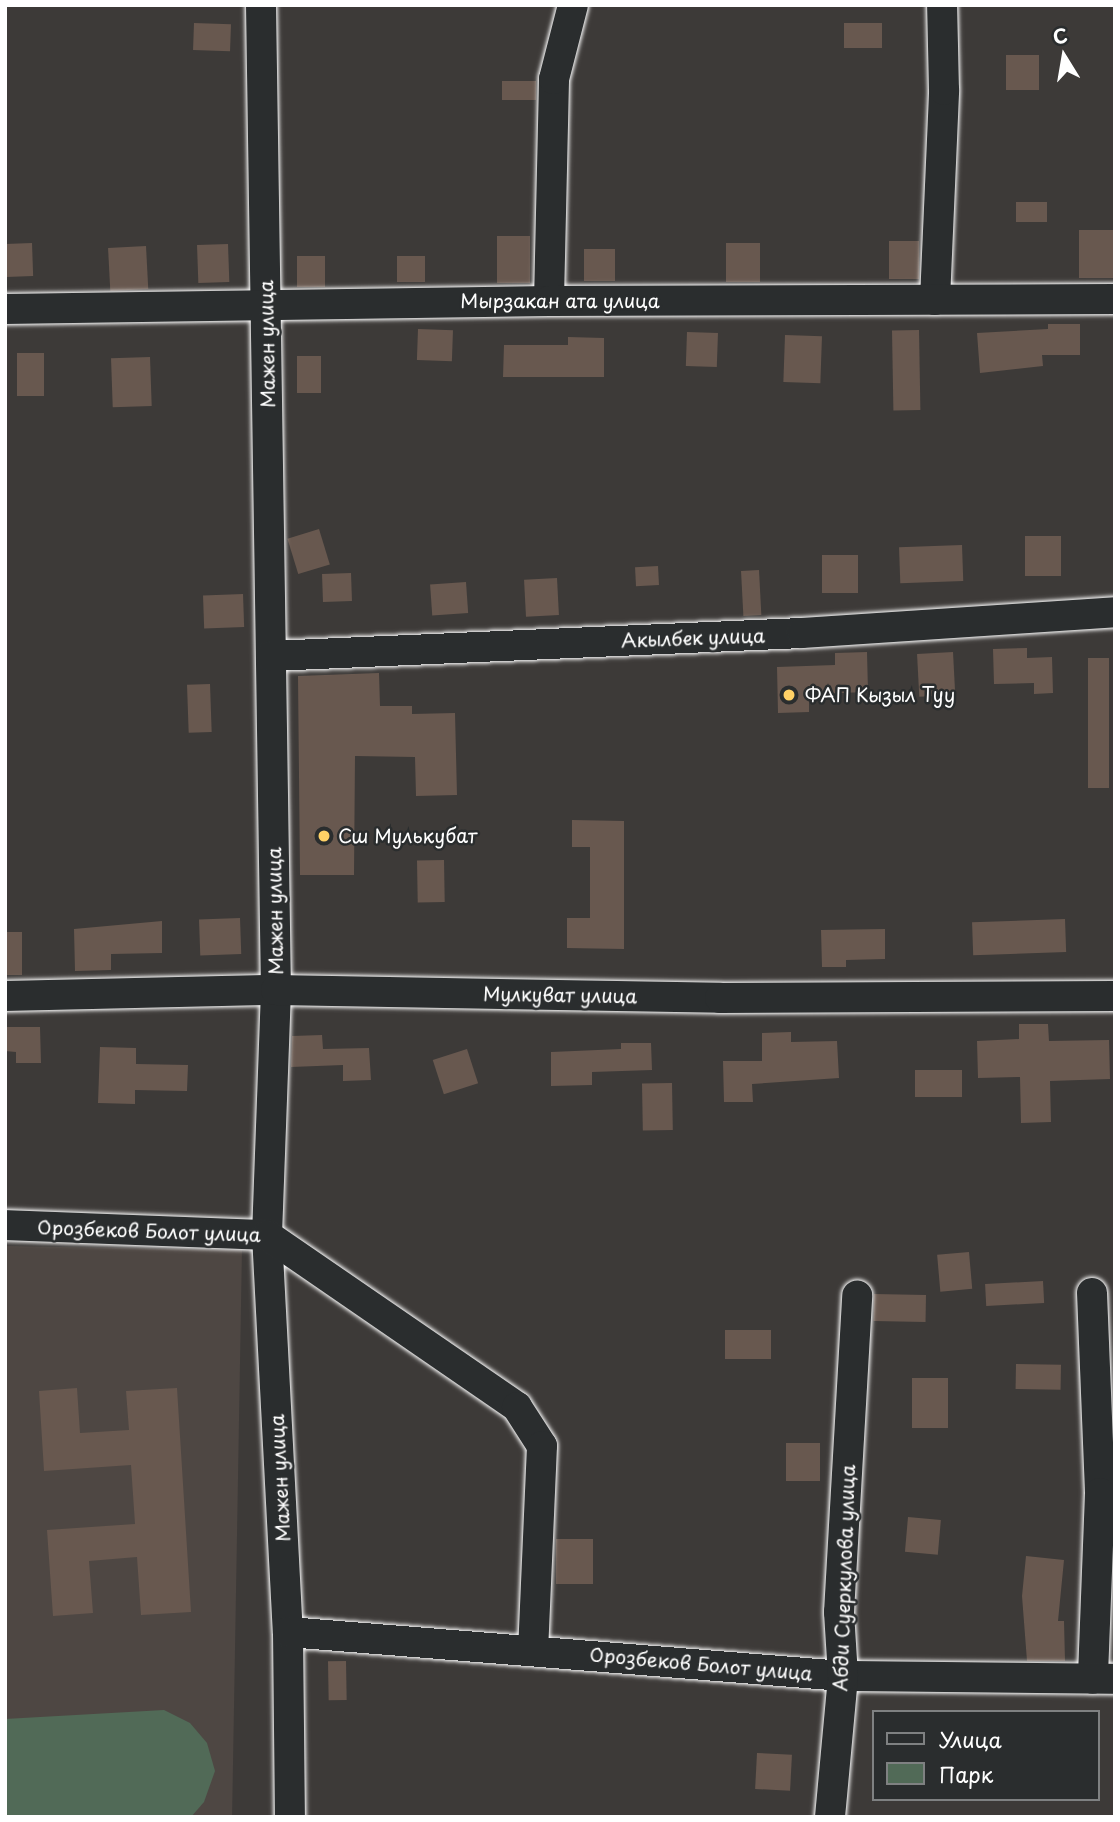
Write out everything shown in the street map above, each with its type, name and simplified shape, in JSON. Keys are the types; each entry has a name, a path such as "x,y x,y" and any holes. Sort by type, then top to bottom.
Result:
{"street":[{"name":"Мажен улица","path":"261,5 276,990 267,1235 288,1632 290,1817"},
{"path":"549,300 554,79 573,5"},
{"path":"935,300 944,90 942,5"},
{"name":"Мырзакан ата улица","path":"5,309 549,300 1115,299"},
{"name":"Акылбек улица","path":"271,656 802,633 1115,612"},
{"name":"Мулкуват улица","path":"5,996 276,990 720,998 1115,996"},
{"name":"Орозбеков Болот улица","path":"5,1225 267,1235 517,1407 542,1446 533,1651"},
{"path":"1092,1293 1104,1679"},
{"name":"Абди Суеркулова улица","path":"830,1817 843,1676 839,1612 857,1296"},
{"name":"Орозбеков Болот улица","path":"288,1632 843,1676 1104,1679"}],"shaded area":[{"path":"5,1246 242,1250 232,1817 5,1817"}],"green space":[{"path":"164,1710 190,1723 207,1743 215,1771 204,1802 191,1817 5,1817 5,1719"}],"building":[{"path":"194,23 231,24 230,51 193,50"},
{"path":"844,23 882,23 882,48 844,48"},
{"path":"1006,55 1039,55 1039,90 1006,90"},
{"path":"502,81 536,81 536,100 502,100"},
{"path":"1016,202 1047,202 1047,222 1016,222"},
{"path":"1079,230 1113,230 1113,278 1079,278"},
{"path":"497,236 530,236 530,283 497,283"},
{"path":"889,241 919,241 919,279 889,279"},
{"path":"32,243 33,276 6,277 5,244"},
{"path":"726,243 760,243 760,282 726,282"},
{"path":"228,244 229,282 198,283 197,245"},
{"path":"146,246 148,289 110,291 108,248"},
{"path":"584,249 615,249 615,281 584,281"},
{"path":"297,256 325,256 325,287 297,287"},
{"path":"397,256 425,256 425,282 397,282"},
{"path":"1048,324 1080,324 1080,355 1042,355 1043,366 980,373 977,333 1048,329"},
{"path":"418,329 453,330 452,361 417,360"},
{"path":"892,330 919,330 920,410 893,410"},
{"path":"687,332 718,333 717,367 686,366"},
{"path":"785,335 822,336 820,383 783,382"},
{"path":"568,337 604,338 604,377 503,377 504,345 568,345"},
{"path":"17,353 44,353 44,396 17,396"},
{"path":"297,356 321,356 321,393 297,393"},
{"path":"150,357 152,406 113,407 111,358"},
{"path":"319,529 330,564 298,574 287,539"},
{"path":"1025,536 1061,536 1061,576 1025,576"},
{"path":"962,545 963,581 900,583 899,547"},
{"path":"822,555 858,555 858,593 822,593"},
{"path":"658,566 659,585 636,586 635,567"},
{"path":"759,570 761,615 743,616 741,571"},
{"path":"351,573 352,601 323,602 322,574"},
{"path":"557,578 559,615 526,617 524,580"},
{"path":"466,582 468,613 432,615 430,585"},
{"path":"243,594 244,627 204,628 203,595"},
{"path":"1027,648 1027,658 1052,657 1053,693 1034,694 1034,683 994,684 993,649"},
{"path":"867,652 868,692 809,694 809,712 778,713 777,667 835,665 835,653"},
{"path":"953,652 955,695 919,697 917,654"},
{"path":"1088,658 1109,658 1109,788 1088,788"},
{"path":"379,673 380,706 412,706 412,714 455,713 457,795 416,796 415,757 355,756 354,875 300,875 298,676"},
{"path":"210,684 212,732 189,733 187,685"},
{"path":"572,820 624,821 624,949 567,948 567,918 590,918 590,847 572,847"},
{"path":"417,860 444,860 445,902 418,902"},
{"path":"240,918 241,954 200,955 199,919"},
{"path":"1065,919 1066,952 973,955 972,922"},
{"path":"162,921 162,953 111,954 111,970 75,971 74,929"},
{"path":"885,929 885,959 846,960 846,967 822,967 821,930"},
{"path":"5,932 22,932 22,975 5,975"},
{"path":"1019,1024 1048,1024 1049,1041 1109,1040 1110,1079 1050,1081 1051,1122 1021,1123 1020,1077 978,1078 977,1041 1019,1039"},
{"path":"5,1027 40,1027 41,1063 16,1063 16,1052 5,1051"},
{"path":"791,1032 791,1042 837,1041 839,1078 752,1084 753,1102 724,1102 723,1061 762,1061 762,1033"},
{"path":"322,1035 323,1049 369,1048 371,1080 343,1081 343,1065 291,1067 292,1036"},
{"path":"621,1043 651,1043 652,1070 592,1072 592,1085 551,1086 551,1052 621,1049"},
{"path":"100,1047 136,1048 136,1064 188,1065 187,1091 135,1090 135,1104 98,1103"},
{"path":"467,1049 478,1083 444,1094 433,1060"},
{"path":"915,1070 962,1070 962,1097 915,1097"},
{"path":"672,1083 673,1130 643,1131 642,1084"},
{"path":"969,1252 972,1289 940,1292 937,1255"},
{"path":"1043,1281 1044,1303 986,1306 985,1284"},
{"path":"874,1294 926,1295 926,1322 874,1321"},
{"path":"725,1330 771,1330 771,1359 725,1359"},
{"path":"1016,1364 1061,1365 1061,1390 1016,1389"},
{"path":"912,1378 948,1378 948,1428 912,1428"},
{"path":"77,1388 80,1433 129,1430 126,1391 177,1388 191,1612 141,1615 137,1557 89,1561 93,1613 53,1616 47,1530 135,1524 131,1465 44,1471 39,1391"},
{"path":"786,1443 820,1443 820,1481 786,1481"},
{"path":"908,1517 941,1520 938,1555 905,1552"},
{"path":"556,1539 593,1539 593,1584 556,1584"},
{"path":"1026,1556 1064,1560 1058,1621 1064,1621 1065,1661 1027,1661 1022,1596"},
{"path":"328,1661 346,1661 347,1700 329,1700"},
{"path":"757,1753 792,1755 790,1791 755,1789"}],"place":[{"name":"ФАП Кызыл Туу","path":"789,695"},
{"name":"Сш Мулькубат","path":"324,836"}]}
